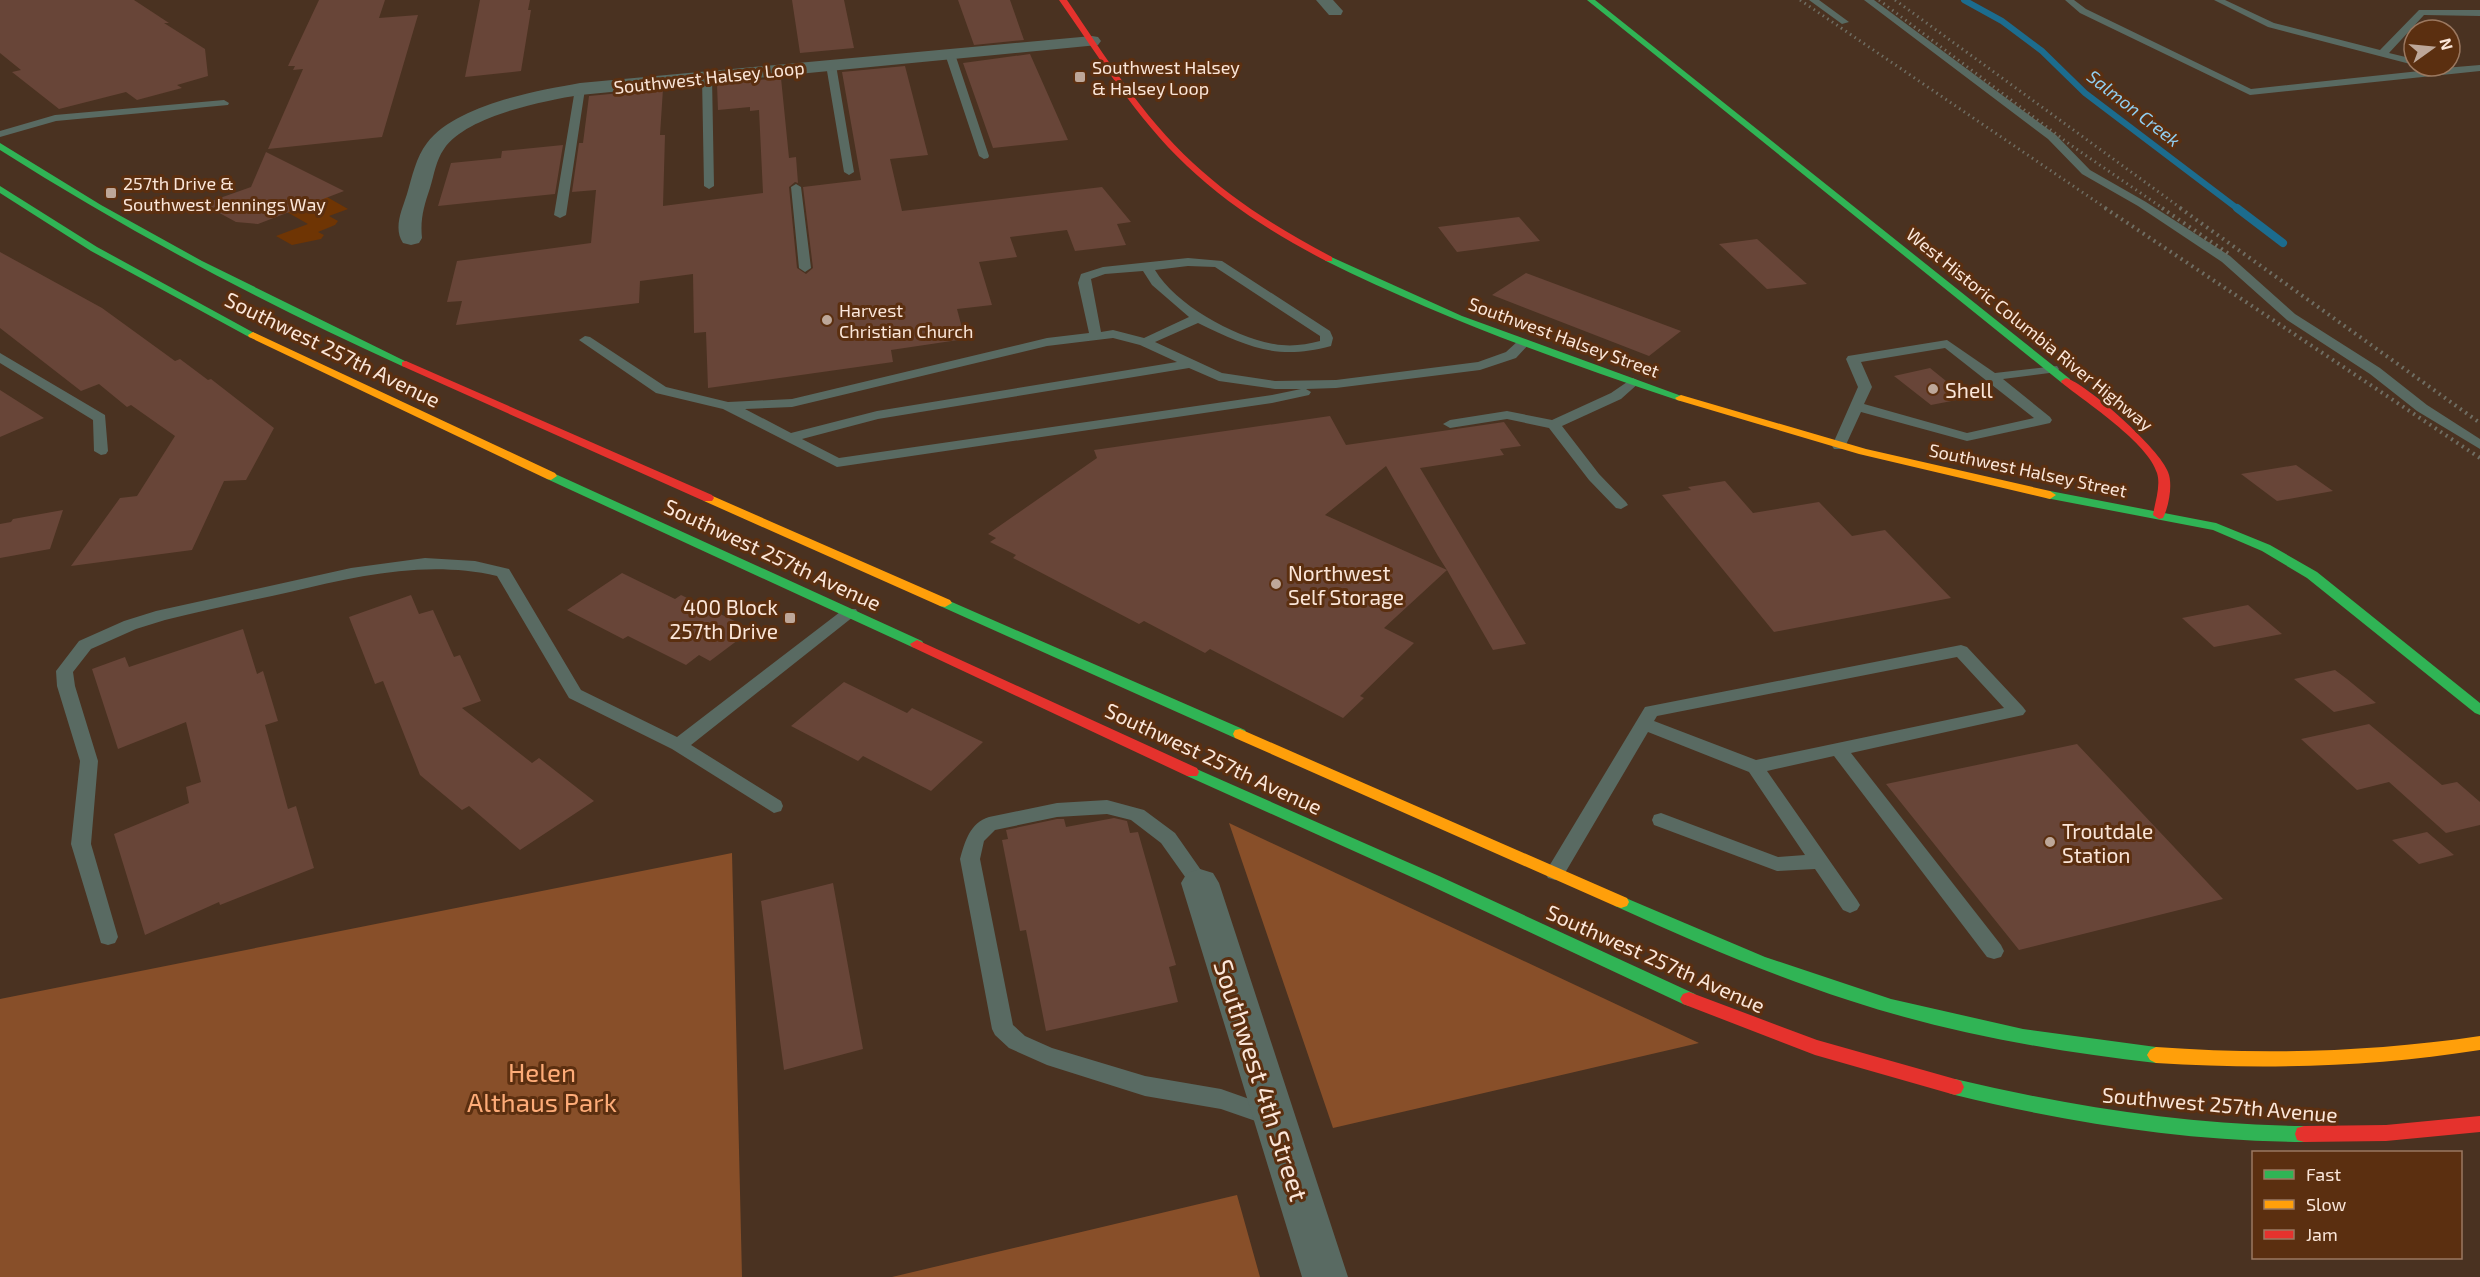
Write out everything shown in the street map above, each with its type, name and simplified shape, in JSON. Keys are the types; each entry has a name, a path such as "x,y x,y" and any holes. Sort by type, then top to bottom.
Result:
{"main road":[{"name":"Southwest Halsey Street","path":"1063,0 1159,132 1210,182 1231,199 1310,249 1397,292 1524,343 1633,382 1777,429 1984,482 2159,515"},
{"name":"West Historic Columbia River Highway","path":"1591,0 2116,420 2154,455 2163,470 2164,488 2159,515"},
{"name":"Southwest 257th Avenue","path":"0,146 159,242 267,299 371,349 1739,954 1810,980 1883,1003 1960,1022 2049,1040 2150,1053 2245,1059 2339,1060 2480,1043"},
{"name":"Southwest 257th Avenue","path":"0,189 119,264 287,352 496,451 1610,964 1726,1014 1818,1048 1906,1076 1985,1095 2085,1114 2185,1127 2356,1135 2438,1130 2480,1124"},
{"path":"2159,515 2216,527 2285,556 2480,710"}],"street":[{"name":"Southwest Halsey Loop","path":"411,238 409,221 429,157 435,146 456,127 493,110 535,97 580,89 1092,41"},
{"name":"Southwest 4th Street","path":"1200,883 1325,1277"}],"lane":[{"path":"1813,0 1845,22"},
{"path":"1868,0 2052,137 2086,172 2142,204 2226,259 2291,317 2375,371 2422,408 2480,445"},
{"path":"2068,0 2083,11 2250,92 2402,76"},
{"path":"2218,0 2271,25 2402,59"},
{"path":"2383,53 2422,12 2480,13"},
{"path":"950,54 984,156"},
{"path":"831,65 849,172"},
{"path":"2462,70 2480,68"},
{"path":"707,77 709,186"},
{"path":"560,215 580,89"},
{"path":"0,134 55,118 224,103"},
{"path":"796,187 805,268"},
{"path":"1096,336 1084,284 1085,278 1103,271 1188,262 1218,264 1325,334 1326,343 1297,351 1273,350 1254,345 1198,318 1156,282 1147,267"},
{"path":"1144,342 1198,318"},
{"path":"728,406 792,403 1047,342 1113,334 1144,342 1219,377 1275,385 1336,384"},
{"path":"585,340 661,390 728,406 837,463 1272,399 1336,384 1480,366 1511,355 1524,343"},
{"path":"1839,446 1864,387 1853,359 1947,344 2044,420 1967,437 1856,406"},
{"path":"0,357 100,418 101,451"},
{"path":"789,438 877,415 1189,364"},
{"path":"1992,377 2052,369"},
{"path":"1450,424 1507,415 1554,425 1616,396 1633,382"},
{"path":"1554,425 1594,477 1621,505"},
{"path":"108,937 81,844 89,761 66,686 64,671 85,645 130,625 162,615 351,573 425,563 450,563 503,572 575,694 678,745 774,806"},
{"path":"678,745 850,613"},
{"path":"1555,873 1643,723 1651,711 1961,651 2017,711 1755,767 1643,723"},
{"path":"1838,749 1994,951"},
{"path":"1755,767 1850,905"},
{"path":"1200,883 1167,838 1137,815 1107,807 1057,810 989,824 975,838 970,859 1003,1029 1017,1041 1047,1056 1145,1086 1221,1099 1274,1117"},
{"path":"1660,820 1777,864 1820,861"}],"shaded area":[{"path":"327,197 348,209 329,216 338,221 335,225 318,232 324,235 321,239 292,245 276,236 308,224 287,212"}],"green space":[{"path":"1229,823 1699,1043 1333,1128"},
{"name":"Helen Althaus Park","path":"732,853 742,1277 0,1277 0,999"},
{"path":"1237,1195 1260,1277 892,1277"}],"building":[{"path":"0,0 134,0 169,23 164,23 205,49 208,76 177,85 182,88 137,100 126,92 59,109 12,72 21,70 0,53"},
{"path":"319,0 385,0 379,18 418,15 382,137 268,149 303,69 293,70 295,66 288,66"},
{"path":"480,0 530,0 528,10 531,10 521,71 465,77"},
{"path":"792,0 844,0 854,48 800,53"},
{"path":"958,0 1010,0 1024,40 974,45"},
{"path":"1030,54 1068,140 993,148 963,63"},
{"path":"905,66 928,155 890,159 902,211 1102,187 1131,222 1117,224 1126,245 1075,251 1067,230 1010,237 1017,257 979,262 992,305 957,309 965,339 891,350 893,362 708,388 706,332 694,333 693,274 640,281 639,303 456,325 462,301 447,302 457,261 591,243 596,190 572,192 579,143 583,143 589,96 663,89 660,135 665,135 663,206 763,193 759,110 750,111 750,107 718,110 717,84 781,78 789,158 796,157 798,183 795,182 789,187 797,268 806,274 813,268 803,187 861,180 842,72"},
{"path":"563,145 555,194 438,206 451,163 501,158 502,151"},
{"path":"266,152 344,191 258,224 236,222 203,204 251,187"},
{"path":"1519,217 1540,241 1457,252 1438,227"},
{"path":"1757,239 1807,284 1767,289 1719,244"},
{"path":"0,252 102,308 175,361 180,359 208,380 211,379 274,428 246,480 224,481 192,550 71,566 120,498 137,496 175,436 131,405 127,407 99,384 81,391 0,328"},
{"path":"1526,273 1681,331 1649,356 1492,295"},
{"path":"1930,368 1967,398 1931,405 1894,376"},
{"path":"0,390 44,418 0,437"},
{"name":"Northwest Self Storage","path":"1330,416 1346,445 1504,422 1521,446 1500,449 1504,455 1420,468 1526,644 1493,650 1447,570 1384,628 1414,643 1360,696 1364,698 1343,718 1210,649 1205,653 1144,621 1139,624 1013,558 1016,555 990,542 996,538 988,534 1097,458 1094,450","holes":["1386,466 1447,570 1325,515"]},
{"path":"2296,465 2333,491 2277,501 2241,474"},
{"path":"1725,481 1753,513 1819,502 1852,536 1885,530 1951,598 1774,632 1662,495 1691,490 1688,487"},
{"path":"63,510 50,549 0,558 0,524 11,522 13,519"},
{"path":"622,573 675,599 681,595 741,624 731,632 742,637 710,661 699,655 686,665 628,636 623,639 567,610"},
{"path":"411,595 419,614 433,610 454,657 460,655 481,701 462,708 532,763 539,758 594,801 520,850 469,806 462,810 420,775 383,681 375,684 349,617"},
{"path":"2248,605 2282,634 2214,647 2182,618"},
{"path":"243,629 257,674 263,671 278,721 265,725 288,809 296,806 314,868 220,905 219,902 145,935 114,834 189,803 186,787 201,782 186,722 118,749 92,669 125,657 129,667"},
{"path":"2335,670 2376,703 2334,712 2294,679"},
{"path":"844,682 907,713 912,708 983,742 931,791 863,756 858,761 791,726"},
{"path":"2369,724 2442,785 2457,782 2480,802 2480,825 2446,833 2389,782 2357,790 2301,739"},
{"name":"Troutdale Station","path":"2077,744 2223,899 2019,950 1886,784"},
{"path":"1114,818 1127,821 1130,833 1138,832 1176,965 1169,967 1178,1002 1046,1031 1026,930 1020,931 1002,840 1008,839 1006,830 1057,819 1064,819 1066,827"},
{"path":"2427,832 2454,855 2419,864 2392,840"},
{"path":"833,883 863,1049 784,1070 761,901"}],"waterway":[{"name":"Salmon Creek","path":"1964,0 2002,21 2042,51 2085,93 2238,209"},
{"name":"Salmon Creek","path":"2237,208 2283,243"}],"railway":[{"path":"1800,0 2107,209"},
{"path":"1879,0 2072,146 2164,209"},
{"path":"1895,0 2182,209"},
{"path":"2105,208 2480,458"},
{"path":"2162,208 2229,254"},
{"path":"2180,208 2480,423"}],"traffic: fast":[{"path":"1591,0 2066,381"},
{"path":"0,146 98,207 198,263 301,316 406,364"},
{"path":"0,189 94,249 253,335"},
{"path":"1329,259 1458,318 1547,352 1681,398"},
{"path":"551,476 917,644"},
{"path":"2050,495 2216,527 2266,548 2312,575 2480,710"},
{"path":"945,603 1240,734"},
{"path":"1192,772 1433,880 1689,999"},
{"path":"1621,902 1759,961 1806,979 1891,1006 1934,1018 2023,1037 2156,1055"},
{"path":"1955,1087 2084,1115 2128,1122 2216,1131 2304,1134"}],"traffic: slow":[{"path":"253,335 551,476"},
{"path":"1681,398 1863,452 2050,495"},
{"path":"708,498 945,603"},
{"path":"1240,734 1621,902"},
{"path":"2156,1055 2278,1060 2319,1059 2399,1054 2480,1043"}],"traffic: jam":[{"path":"1063,0 1137,106 1189,164 1256,216 1329,259"},
{"path":"406,364 708,498"},
{"path":"2066,381 2136,437 2158,462 2163,473 2164,484 2159,515"},
{"path":"917,644 1192,772"},
{"path":"1689,999 1815,1047 1955,1087"},
{"path":"2304,1134 2386,1133 2480,1124"}],"place":[{"name":"Southwest Halsey & Halsey Loop","path":"1080,77"},
{"name":"257th Drive & Southwest Jennings Way","path":"111,193"},
{"name":"Harvest Christian Church","path":"827,320"},
{"name":"Shell","path":"1933,389"},
{"name":"Northwest Self Storage","path":"1276,584"},
{"name":"400 Block 257th Drive","path":"790,618"},
{"name":"Troutdale Station","path":"2050,842"}]}
